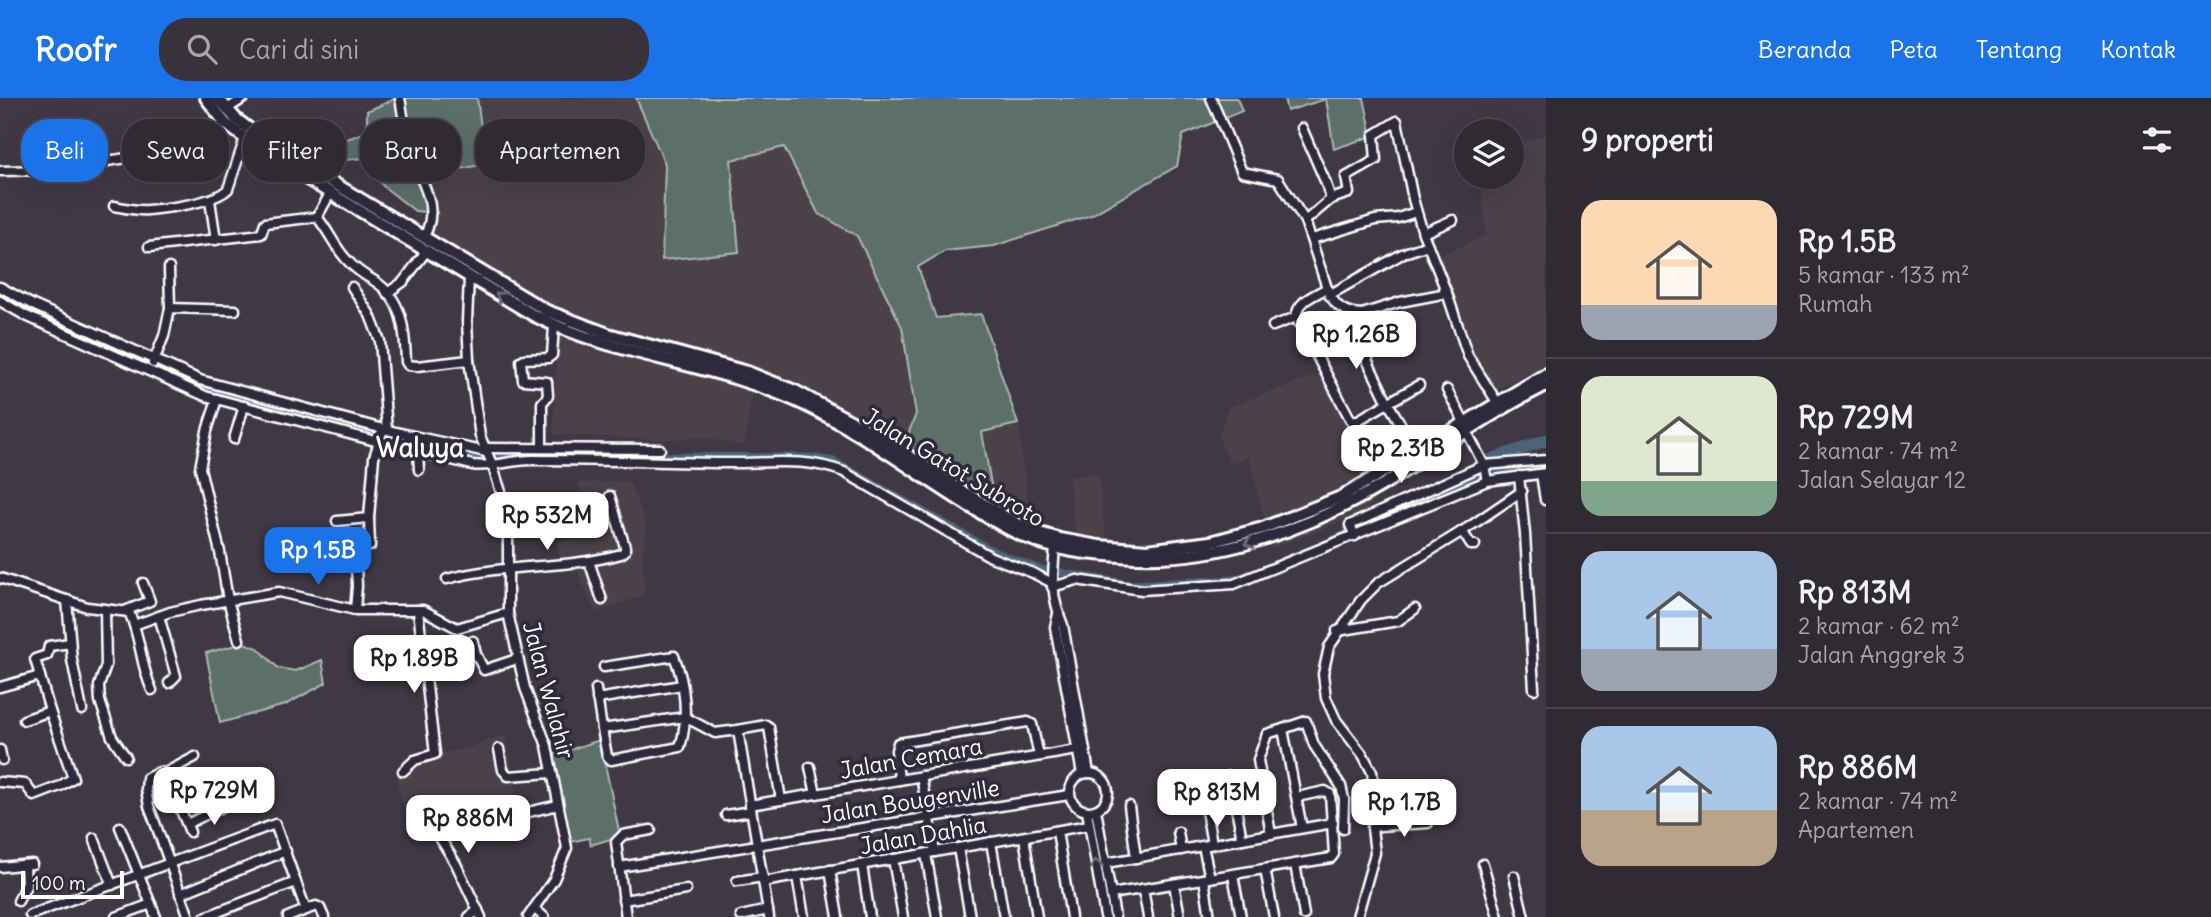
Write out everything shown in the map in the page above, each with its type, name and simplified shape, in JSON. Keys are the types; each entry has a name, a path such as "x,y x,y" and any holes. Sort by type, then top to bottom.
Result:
{"highway":[{"path":"206,98 222,119"},
{"path":"218,98 236,119 272,146 536,305 608,338"},
{"path":"314,182 469,278 554,326 608,338"},
{"name":"Jalan Gatot Subroto","path":"608,338 747,372 795,391 880,437 960,491 1036,532 1099,546 1147,550 1210,542 1290,519 1341,497 1417,451 1546,385"},
{"name":"Jalan Gatot Subroto","path":"608,338 745,381 802,404 840,423 1009,530 1055,548 1147,559 1213,552 1267,538 1341,508 1382,485 1466,427 1497,402 1546,374"}],"street":[{"path":"227,109 244,98"},
{"path":"400,98 409,149 431,203 431,219 424,237"},
{"path":"1211,98 1242,172 1278,180 1305,221 1328,292 1344,311 1362,314 1400,302 1447,293"},
{"path":"1305,221 1331,199 1349,193 1346,177 1376,160 1374,135 1397,121 1423,233 1468,356 1497,402"},
{"path":"1302,128 1331,199"},
{"path":"114,206 145,210 210,200 228,188 243,144"},
{"path":"0,171 48,170 122,159"},
{"path":"317,217 331,192"},
{"path":"210,200 216,240"},
{"path":"1311,239 1375,220 1398,218 1416,212"},
{"path":"149,247 261,234 265,223 317,217"},
{"path":"317,217 338,251 358,271 387,293 400,311 405,330 405,362 408,365 470,360"},
{"path":"1423,233 1453,220"},
{"path":"1380,475 1296,317 1297,311 1303,302 1404,253 1428,245"},
{"path":"387,293 403,282 426,250"},
{"path":"152,367 168,323 169,268"},
{"name":"Jalan Walahir","path":"469,278 467,321 478,429 503,498 508,538 508,613 525,688 542,729 566,841 565,855 554,878 528,917"},
{"path":"0,287 30,310 152,367 382,434 418,452 481,466 488,456"},
{"path":"352,287 370,316 380,341 382,434 373,466 370,546 360,548 357,561 355,610"},
{"path":"0,302 30,310 152,367 185,388 244,406 488,456 660,449"},
{"path":"170,308 235,310"},
{"path":"1362,314 1374,349 1367,360 1388,403 1417,451"},
{"path":"1273,326 1296,317"},
{"path":"542,448 541,405 548,396 547,383 523,380 522,361 548,358 552,355 554,326"},
{"path":"1353,423 1419,386"},
{"path":"1447,390 1485,472"},
{"path":"217,399 206,431 200,468 239,640"},
{"path":"234,439 244,406"},
{"path":"488,456 519,454 542,448 554,454 722,463 779,461 823,464 844,472 991,557 1052,583 1077,580 1142,590 1234,584 1485,472 1519,476 1544,474 1545,500"},
{"path":"418,452 419,470"},
{"path":"1353,532 1427,489 1485,472 1546,460"},
{"path":"1519,476 1534,689"},
{"path":"1379,826 1372,772 1363,755 1336,720 1326,698 1323,674 1326,657 1338,631 1361,600 1378,583 1522,491"},
{"path":"447,579 482,570 508,570 589,561 625,551 610,496"},
{"path":"337,521 369,518"},
{"path":"1462,531 1471,545 1475,545"},
{"path":"1055,548 1052,583 1063,625 1086,773"},
{"path":"589,561 602,600"},
{"path":"0,578 87,607 127,610 150,601 143,583"},
{"path":"134,625 228,600 279,592 355,610 418,610 432,613 457,628 508,613"},
{"path":"67,600 82,710"},
{"path":"105,609 106,665 99,686 100,701 112,737 126,757"},
{"path":"1338,631 1398,621 1415,609"},
{"path":"127,610 134,625 144,673 152,690"},
{"path":"403,771 415,760 435,754 418,610"},
{"path":"1058,614 1055,627 1077,750 1086,773"},
{"path":"159,617 176,676 169,683"},
{"path":"473,641 475,654 484,670 517,659"},
{"path":"0,782 25,784 34,796 73,778 35,659 47,655 49,646 71,643"},
{"path":"596,689 607,756 611,760 680,747 685,718 676,657 673,655 604,667"},
{"path":"0,687 40,676"},
{"path":"597,699 682,685"},
{"path":"24,720 50,711"},
{"path":"602,729 685,718 715,733 766,724 769,727 781,800"},
{"path":"1271,834 1258,757 1266,734 1306,721 1314,746 1341,786 1344,799 1343,829"},
{"path":"899,780 896,750 898,743 1028,722 1032,724 1039,756"},
{"path":"1283,729 1302,828"},
{"path":"738,730 769,914 741,916"},
{"path":"499,749 503,770 508,776 552,772"},
{"path":"0,750 2,760"},
{"name":"Jalan Cemara","path":"726,815 781,800 1077,750"},
{"path":"189,917 147,800 146,781 152,775 165,773 195,757"},
{"path":"810,766 816,794"},
{"path":"165,773 188,828 228,804"},
{"path":"1086,773 1098,775 1108,788 1104,805 1096,810 1078,809 1069,794 1075,779 1086,773"},
{"path":"175,796 215,776"},
{"path":"921,776 929,818 937,917"},
{"path":"1230,776 1242,839"},
{"path":"1202,788 1210,917"},
{"path":"1111,894 1333,856 1329,792 1297,797"},
{"name":"Jalan Bougenville","path":"620,867 1069,794"},
{"path":"478,824 558,805"},
{"path":"1129,806 1136,858"},
{"path":"1096,810 1115,917"},
{"path":"1087,811 1105,917"},
{"path":"424,812 475,900 480,914 469,917"},
{"path":"1106,863 1333,823"},
{"path":"1357,917 1375,853 1372,828 1428,823"},
{"path":"30,915 275,824 306,910"},
{"name":"Jalan Dahlia","path":"737,881 797,876 1089,825"},
{"path":"120,827 156,917"},
{"path":"626,917 616,842 623,835 651,830"},
{"path":"1057,831 1071,917"},
{"path":"1178,832 1181,850"},
{"path":"1024,837 1037,917"},
{"path":"94,838 112,885"},
{"path":"991,842 1004,917"},
{"path":"958,848 970,917"},
{"path":"180,894 286,852"},
{"path":"893,859 903,917"},
{"path":"0,867 29,864 26,886 18,901"},
{"path":"1295,864 1304,915"},
{"path":"1483,864 1498,917"},
{"path":"862,865 870,917"},
{"path":"1265,869 1274,917"},
{"path":"830,870 838,917"},
{"path":"1233,874 1241,917"},
{"path":"797,876 804,917"},
{"path":"1514,876 1524,917"},
{"path":"205,917 296,882"},
{"path":"1174,884 1180,917"},
{"path":"1143,889 1148,917"},
{"path":"623,900 686,890"},
{"path":"116,917 151,904"},
{"path":"288,917 318,907 324,917"},
{"path":"534,908 544,917"}],"shaded area":[{"path":"477,98 636,98 665,164 662,260 739,252 731,160 784,147 818,213 857,236 902,327 916,414 902,450 830,403 755,374 744,445 698,437 662,440 553,434 559,317 428,240 437,213 425,182 461,182 461,169 475,166 475,182 645,182 645,119 480,119"},
{"path":"1546,134 1546,365 1490,392 1473,379 1432,259 1487,235 1481,189 1524,189 1524,142"},
{"path":"1319,374 1381,492 1365,513 1272,548 1249,456 1230,464 1218,436 1229,407"},
{"path":"1018,424 1031,531 995,520 982,432"},
{"path":"1098,473 1107,547 1077,544 1068,477"},
{"path":"629,481 647,527 642,560 645,595 595,612 575,565 561,568 557,541 574,538 569,522 585,516 579,483"},
{"path":"505,735 517,794 495,800 453,800 413,824 404,808 396,780 415,758 465,749"}],"green space":[{"path":"397,98 477,98 480,119 475,119 475,166 461,169 461,119 367,119 367,111"},
{"path":"636,98 1237,98 1242,111 1183,135 1177,166 1091,215 994,246 945,251 918,267 936,318 981,314 1018,424 982,432 994,502 902,450 916,414 902,327 857,236 818,213 784,147 731,160 739,252 662,260 665,164"},
{"path":"1284,98 1364,98 1372,136 1334,149 1326,99 1287,111"},
{"path":"360,134 360,159 346,160 346,139"},
{"path":"380,182 426,182 437,213 415,211"},
{"path":"244,643 258,648 278,668 296,671 322,660 326,683 285,705 220,723 206,653"},
{"path":"600,740 620,836 591,845 589,838 570,842 553,755"}],"waterway":[{"path":"0,294 24,309 192,385 481,461 503,456 533,455 810,457 834,461 996,552 1040,569 1132,584 1234,579 1251,573"},
{"path":"1485,462 1546,440"},
{"path":"1323,544 1473,477 1492,472 1546,466"}],"district":[{"name":"Waluya","path":"420,447"}]}
